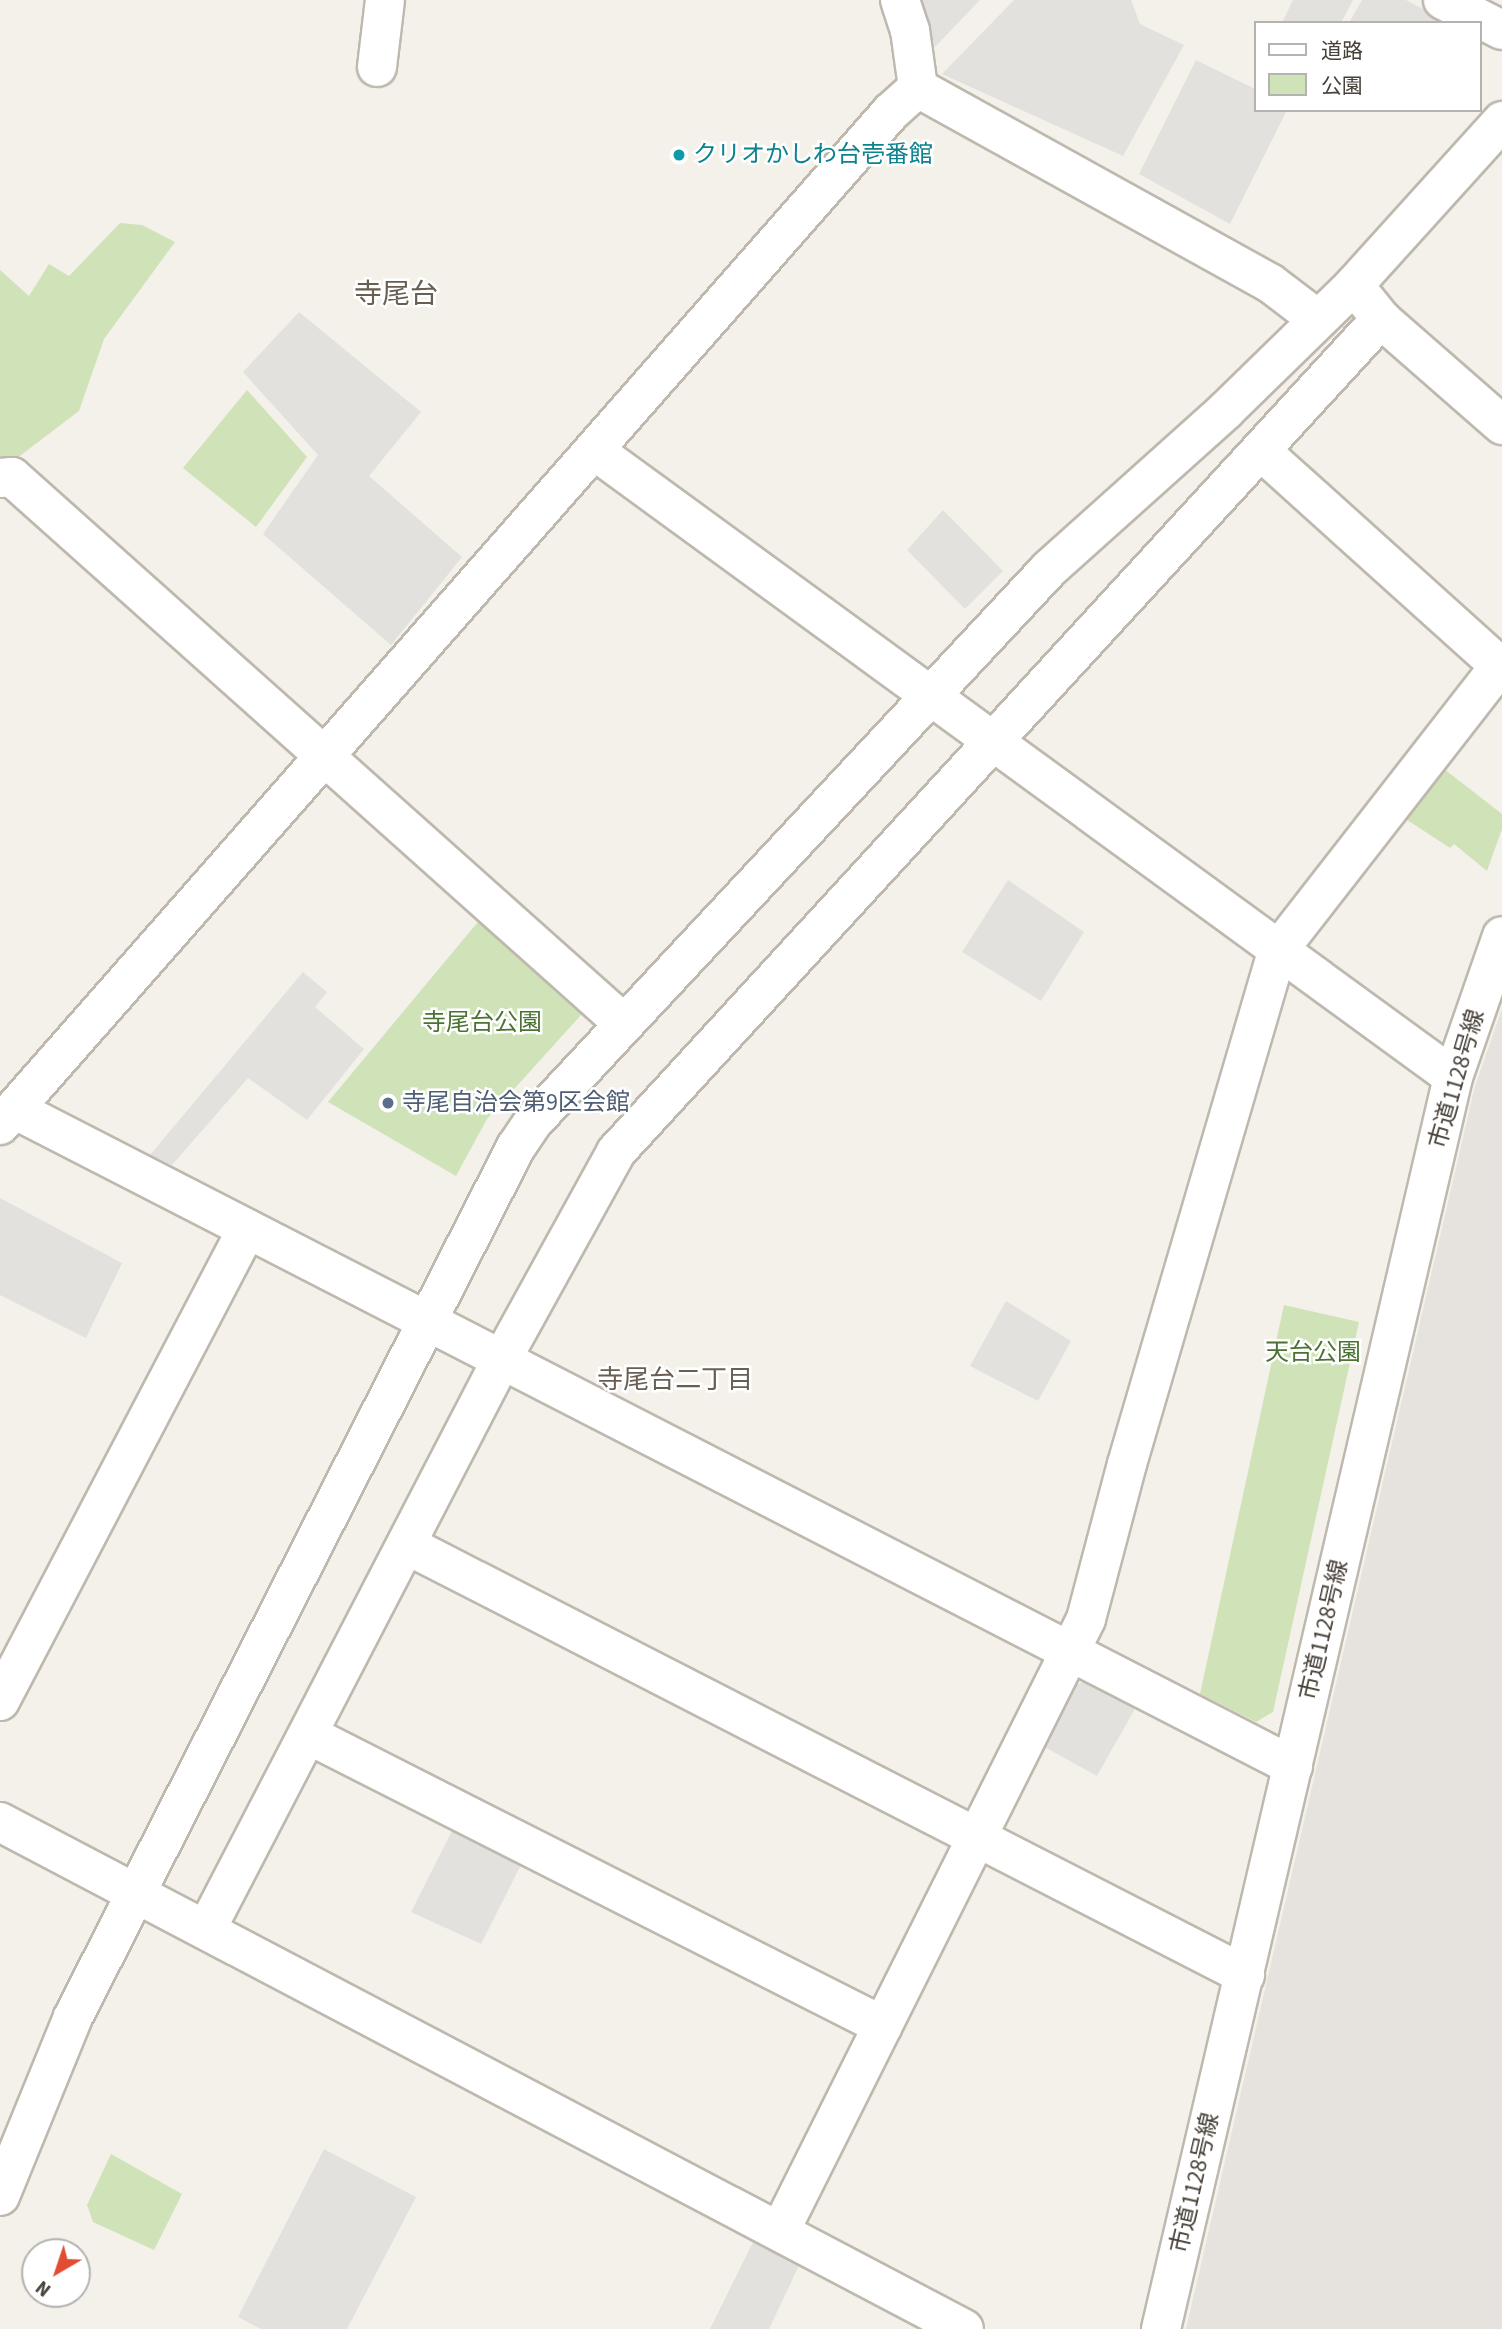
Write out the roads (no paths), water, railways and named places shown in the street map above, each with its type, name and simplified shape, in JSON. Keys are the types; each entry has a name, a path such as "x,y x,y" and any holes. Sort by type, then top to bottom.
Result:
{"street":[{"path":"377,67 385,0"},
{"path":"900,0 910,30 918,88"},
{"path":"1443,0 1502,30"},
{"path":"918,88 1270,283 1316,318"},
{"path":"918,88 891,112 7,1117 247,1229 430,1319 1293,1766"},
{"path":"2,2187 73,2017 140,1892 516,1147 622,1023 1049,569 1225,411 1316,318 1354,285 1502,121"},
{"path":"1354,285 1381,319 1502,425"},
{"path":"207,1928 311,1736 503,1357 616,1152 991,740 1261,452 1381,319"},
{"path":"595,451 1277,952 1453,1077"},
{"path":"780,2231 1086,1619 1126,1464 1277,952 1501,667 1261,452"},
{"path":"0,478 12,477 327,756 622,1023"},
{"name":"市道1128号線","path":"1160,2329 1453,1077 1502,936"},
{"path":"0,1701 247,1229"},
{"path":"407,1545 1245,1975"},
{"path":"311,1736 883,2026"},
{"path":"0,1822 140,1892 964,2329"}],"place":[{"name":"クリオかしわ台壱番館","path":"679,155"},
{"name":"寺尾自治会第9区会館","path":"388,1103"}],"district":[{"name":"寺尾台","path":"396,294"},
{"name":"寺尾台二丁目","path":"675,1380"}],"park label":[{"name":"寺尾台公園","path":"482,1023"},
{"name":"天台公園","path":"1313,1353"}]}
